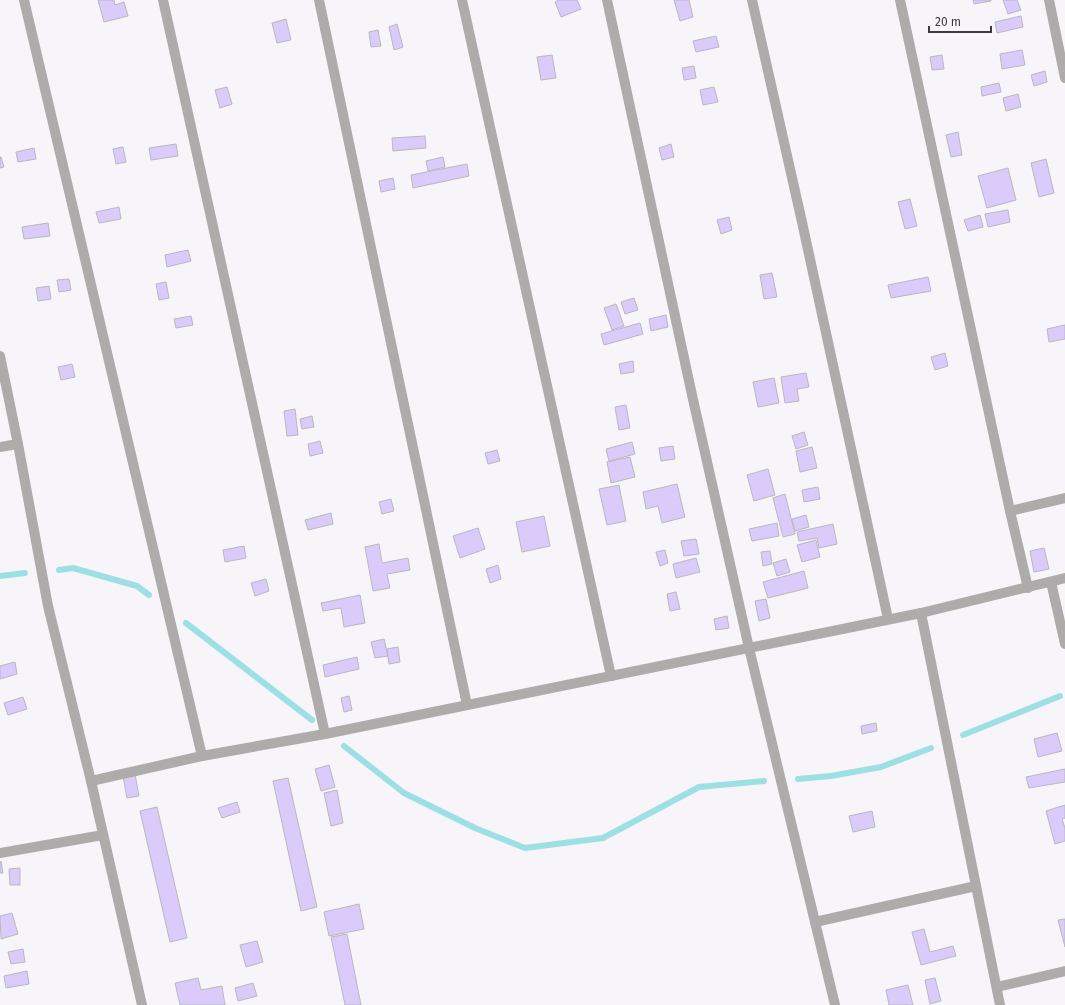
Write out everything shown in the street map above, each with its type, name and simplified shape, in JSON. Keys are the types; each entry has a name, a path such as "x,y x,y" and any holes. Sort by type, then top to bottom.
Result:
{"street":[{"path":"24,0 202,756"},
{"path":"164,0 325,734"},
{"path":"319,0 467,705"},
{"path":"462,0 611,676"},
{"path":"607,0 690,387 749,648 835,1005"},
{"path":"752,0 888,619"},
{"path":"900,0 1010,511 1028,588"},
{"path":"1049,0 1065,78"},
{"path":"0,356 48,606 91,781 142,1005"},
{"path":"0,447 18,444"},
{"path":"1010,511 1065,498"},
{"path":"91,781 202,756 325,734 921,613 1065,578"},
{"path":"1051,582 1065,644"},
{"path":"921,613 1000,1005"},
{"path":"0,853 103,835"},
{"path":"815,922 976,886"},
{"path":"997,987 1065,971"}],"building":[{"path":"98,0 114,0 115,5 124,2 128,16 104,22"},
{"path":"558,0 577,0 581,9 561,17 555,2"},
{"path":"674,0 689,0 693,17 680,21"},
{"path":"973,0 991,0 991,1 974,4"},
{"path":"1003,0 1017,0 1021,10 1008,14"},
{"path":"1021,16 1023,27 997,33 995,22"},
{"path":"286,19 291,40 277,43 272,23"},
{"path":"397,24 403,47 394,50 389,27"},
{"path":"378,30 381,46 371,47 369,32"},
{"path":"716,36 719,47 696,52 693,41"},
{"path":"1022,50 1025,65 1002,69 1000,54"},
{"path":"552,55 556,78 541,80 537,57"},
{"path":"942,55 944,69 932,70 930,57"},
{"path":"694,66 696,78 684,80 682,68"},
{"path":"1045,71 1047,82 1034,86 1031,75"},
{"path":"999,83 1001,92 982,96 981,87"},
{"path":"227,87 232,104 220,108 215,90"},
{"path":"714,87 718,102 703,105 700,90"},
{"path":"1018,94 1021,107 1006,111 1003,98"},
{"path":"958,132 962,155 951,157 946,135"},
{"path":"425,136 426,148 393,151 392,138"},
{"path":"176,144 178,156 151,160 149,148"},
{"path":"671,144 674,157 662,160 659,148"},
{"path":"123,147 126,162 116,164 113,149"},
{"path":"34,148 36,159 18,162 16,152"},
{"path":"0,157 4,167 0,168"},
{"path":"443,157 445,167 428,171 426,161"},
{"path":"1046,159 1054,193 1039,197 1031,163"},
{"path":"467,164 469,176 413,188 411,175"},
{"path":"1008,168 1016,200 987,208 978,176"},
{"path":"393,178 395,189 381,192 379,181"},
{"path":"910,199 917,226 905,229 898,202"},
{"path":"119,207 121,219 99,223 96,212"},
{"path":"1008,210 1010,222 988,227 985,214"},
{"path":"980,215 983,227 968,231 964,220"},
{"path":"729,217 732,230 721,234 717,220"},
{"path":"48,223 50,236 24,239 22,227"},
{"path":"188,250 191,261 167,267 165,255"},
{"path":"772,273 777,297 764,299 760,275"},
{"path":"928,277 931,291 891,298 888,285"},
{"path":"69,279 71,290 59,292 57,280"},
{"path":"166,282 169,298 159,300 156,284"},
{"path":"49,286 51,299 38,301 36,288"},
{"path":"634,298 638,310 625,314 621,302"},
{"path":"616,304 624,326 612,330 604,308"},
{"path":"666,315 668,327 651,331 649,319"},
{"path":"191,316 193,325 176,328 174,319"},
{"path":"640,323 643,334 604,345 601,334"},
{"path":"1065,325 1065,339 1049,342 1047,329"},
{"path":"945,353 948,366 935,370 931,357"},
{"path":"633,361 634,372 621,374 619,364"},
{"path":"72,364 75,377 61,380 58,367"},
{"path":"806,373 809,387 797,389 799,401 785,403 781,377"},
{"path":"774,378 779,403 758,407 753,382"},
{"path":"626,405 630,428 619,430 615,407"},
{"path":"295,409 298,435 287,436 284,411"},
{"path":"312,416 314,427 302,429 300,419"},
{"path":"804,432 808,445 796,449 792,436"},
{"path":"320,441 323,453 310,456 308,444"},
{"path":"632,442 635,454 609,461 606,449"},
{"path":"673,446 675,459 661,461 659,448"},
{"path":"812,447 817,468 800,472 796,451"},
{"path":"497,450 500,461 488,464 485,453"},
{"path":"630,457 635,477 611,483 607,462"},
{"path":"768,469 775,495 754,501 747,475"},
{"path":"677,484 685,517 662,523 658,506 646,509 643,492"},
{"path":"619,485 626,521 607,525 599,489"},
{"path":"818,487 820,499 804,502 802,490"},
{"path":"785,494 795,534 783,537 773,498"},
{"path":"391,499 394,511 382,514 379,502"},
{"path":"331,513 333,524 308,530 305,520"},
{"path":"806,515 809,527 795,531 792,519"},
{"path":"544,516 550,546 522,552 516,522"},
{"path":"777,523 779,536 752,541 749,529"},
{"path":"833,524 837,544 819,548 817,538 799,541 797,532"},
{"path":"478,528 485,549 460,558 453,536"},
{"path":"696,539 699,554 684,556 681,541"},
{"path":"816,540 820,557 802,562 797,545"},
{"path":"379,544 382,563 408,558 410,570 387,574 390,588 373,591 365,547"},
{"path":"244,546 246,558 225,562 223,550"},
{"path":"1044,548 1049,569 1034,572 1030,551"},
{"path":"665,550 668,563 660,566 656,552"},
{"path":"770,551 772,564 763,566 761,552"},
{"path":"696,558 700,572 676,578 673,564"},
{"path":"786,559 790,572 777,576 773,563"},
{"path":"498,565 501,579 490,583 486,569"},
{"path":"804,571 808,588 768,598 763,582"},
{"path":"266,579 269,591 255,596 251,583"},
{"path":"676,592 680,609 670,611 667,594"},
{"path":"360,595 365,623 344,627 341,608 323,611 321,603"},
{"path":"766,599 770,618 759,621 755,601"},
{"path":"727,616 729,628 716,630 714,619"},
{"path":"384,639 388,656 375,658 371,642"},
{"path":"398,647 400,662 389,664 387,649"},
{"path":"357,657 359,669 325,677 323,665"},
{"path":"15,662 17,674 0,679 0,666"},
{"path":"349,696 352,710 344,712 341,698"},
{"path":"23,697 27,709 8,715 4,703"},
{"path":"876,723 877,731 862,734 861,726"},
{"path":"1057,733 1062,751 1038,757 1034,739"},
{"path":"329,765 335,787 321,791 315,769"},
{"path":"1065,769 1065,782 1029,788 1026,777"},
{"path":"135,774 139,796 127,798 123,776"},
{"path":"288,778 317,907 301,911 273,781"},
{"path":"337,790 343,823 331,826 324,793"},
{"path":"237,802 240,812 222,818 218,808"},
{"path":"1065,805 1065,818 1062,819 1065,828 1065,841 1055,844 1046,811"},
{"path":"157,807 187,938 170,942 140,811"},
{"path":"872,811 875,827 853,832 849,816"},
{"path":"1,861 3,873 0,873"},
{"path":"20,868 20,885 10,885 9,869"},
{"path":"359,904 364,929 329,936 324,912"},
{"path":"12,913 18,934 1,939 0,916"},
{"path":"1065,919 1065,947 1058,920"},
{"path":"924,929 930,952 953,946 956,956 921,965 912,932"},
{"path":"347,934 361,1005 345,1005 331,937"},
{"path":"257,941 263,962 246,967 240,945"},
{"path":"23,949 25,962 11,964 8,952"},
{"path":"27,971 29,984 6,988 4,976"},
{"path":"198,978 201,990 222,986 225,1005 180,1005 175,983"},
{"path":"935,978 941,1001 930,1004 925,980"},
{"path":"253,983 257,996 238,1001 235,988"},
{"path":"908,985 913,1005 889,1005 886,990"}],"waterway":[{"path":"59,570 73,568 137,586 149,595"},
{"path":"0,576 25,573"},
{"path":"186,623 312,720"},
{"path":"963,735 1060,696"},
{"path":"344,746 404,793 475,828 525,848 603,838 699,787 764,781"},
{"path":"798,779 831,776 881,767 931,748"}]}
